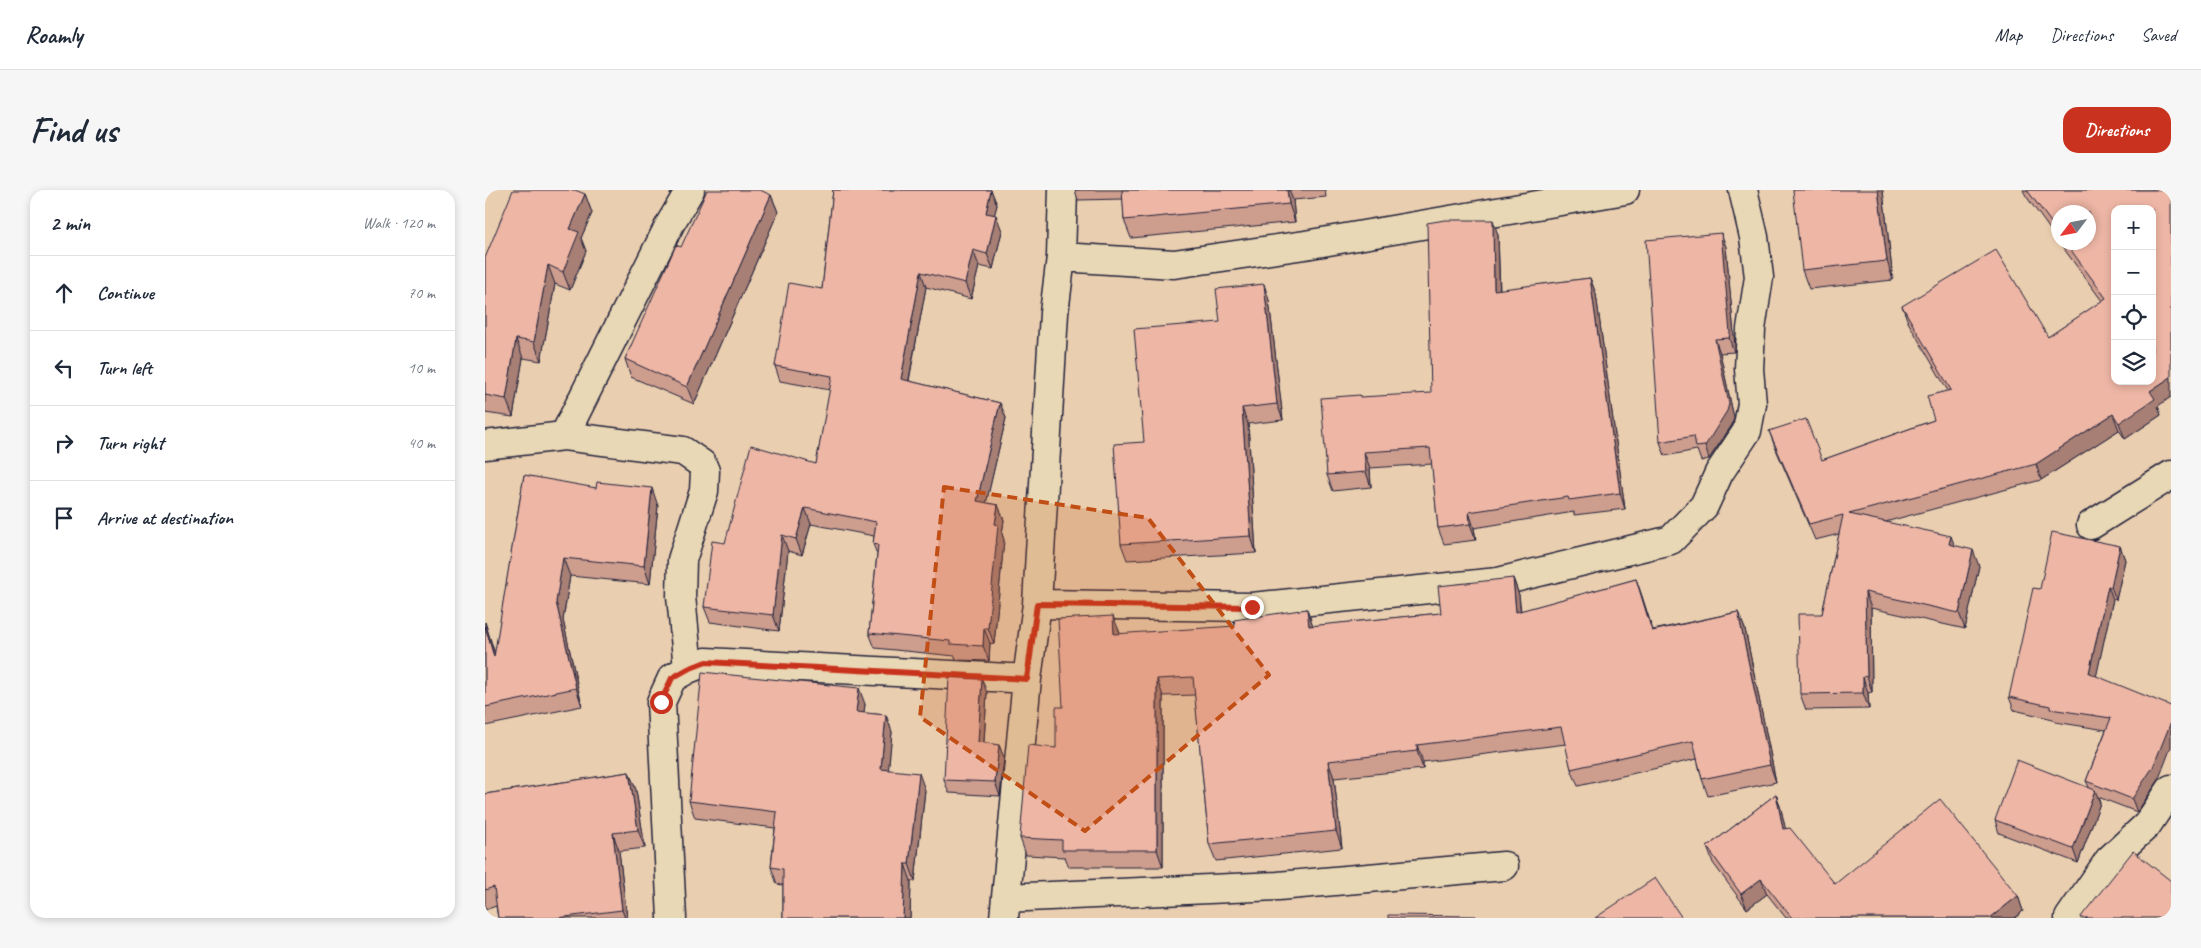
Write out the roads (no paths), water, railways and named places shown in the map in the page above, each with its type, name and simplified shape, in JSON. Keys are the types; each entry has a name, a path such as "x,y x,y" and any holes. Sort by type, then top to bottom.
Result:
{"street":[{"path":"564,436 669,224 690,190"},
{"path":"1063,190 1061,257 1054,313 1037,604 1027,679 1005,908 1504,866"},
{"path":"1061,257 1174,264 1305,245 1625,190"},
{"path":"1037,604 1252,607 1498,582 1671,540 1704,506 1719,472 1747,431 1751,404 1749,369 1751,329 1759,277 1754,237 1743,190"},
{"path":"485,445 564,436 683,451 702,464 705,471 704,491 682,560 681,596 685,632 697,665"},
{"path":"2091,525 2171,475"},
{"path":"672,918 661,702 672,678 697,665 1027,679"},
{"path":"2069,918 2109,860 2147,825 2171,789"}]}
